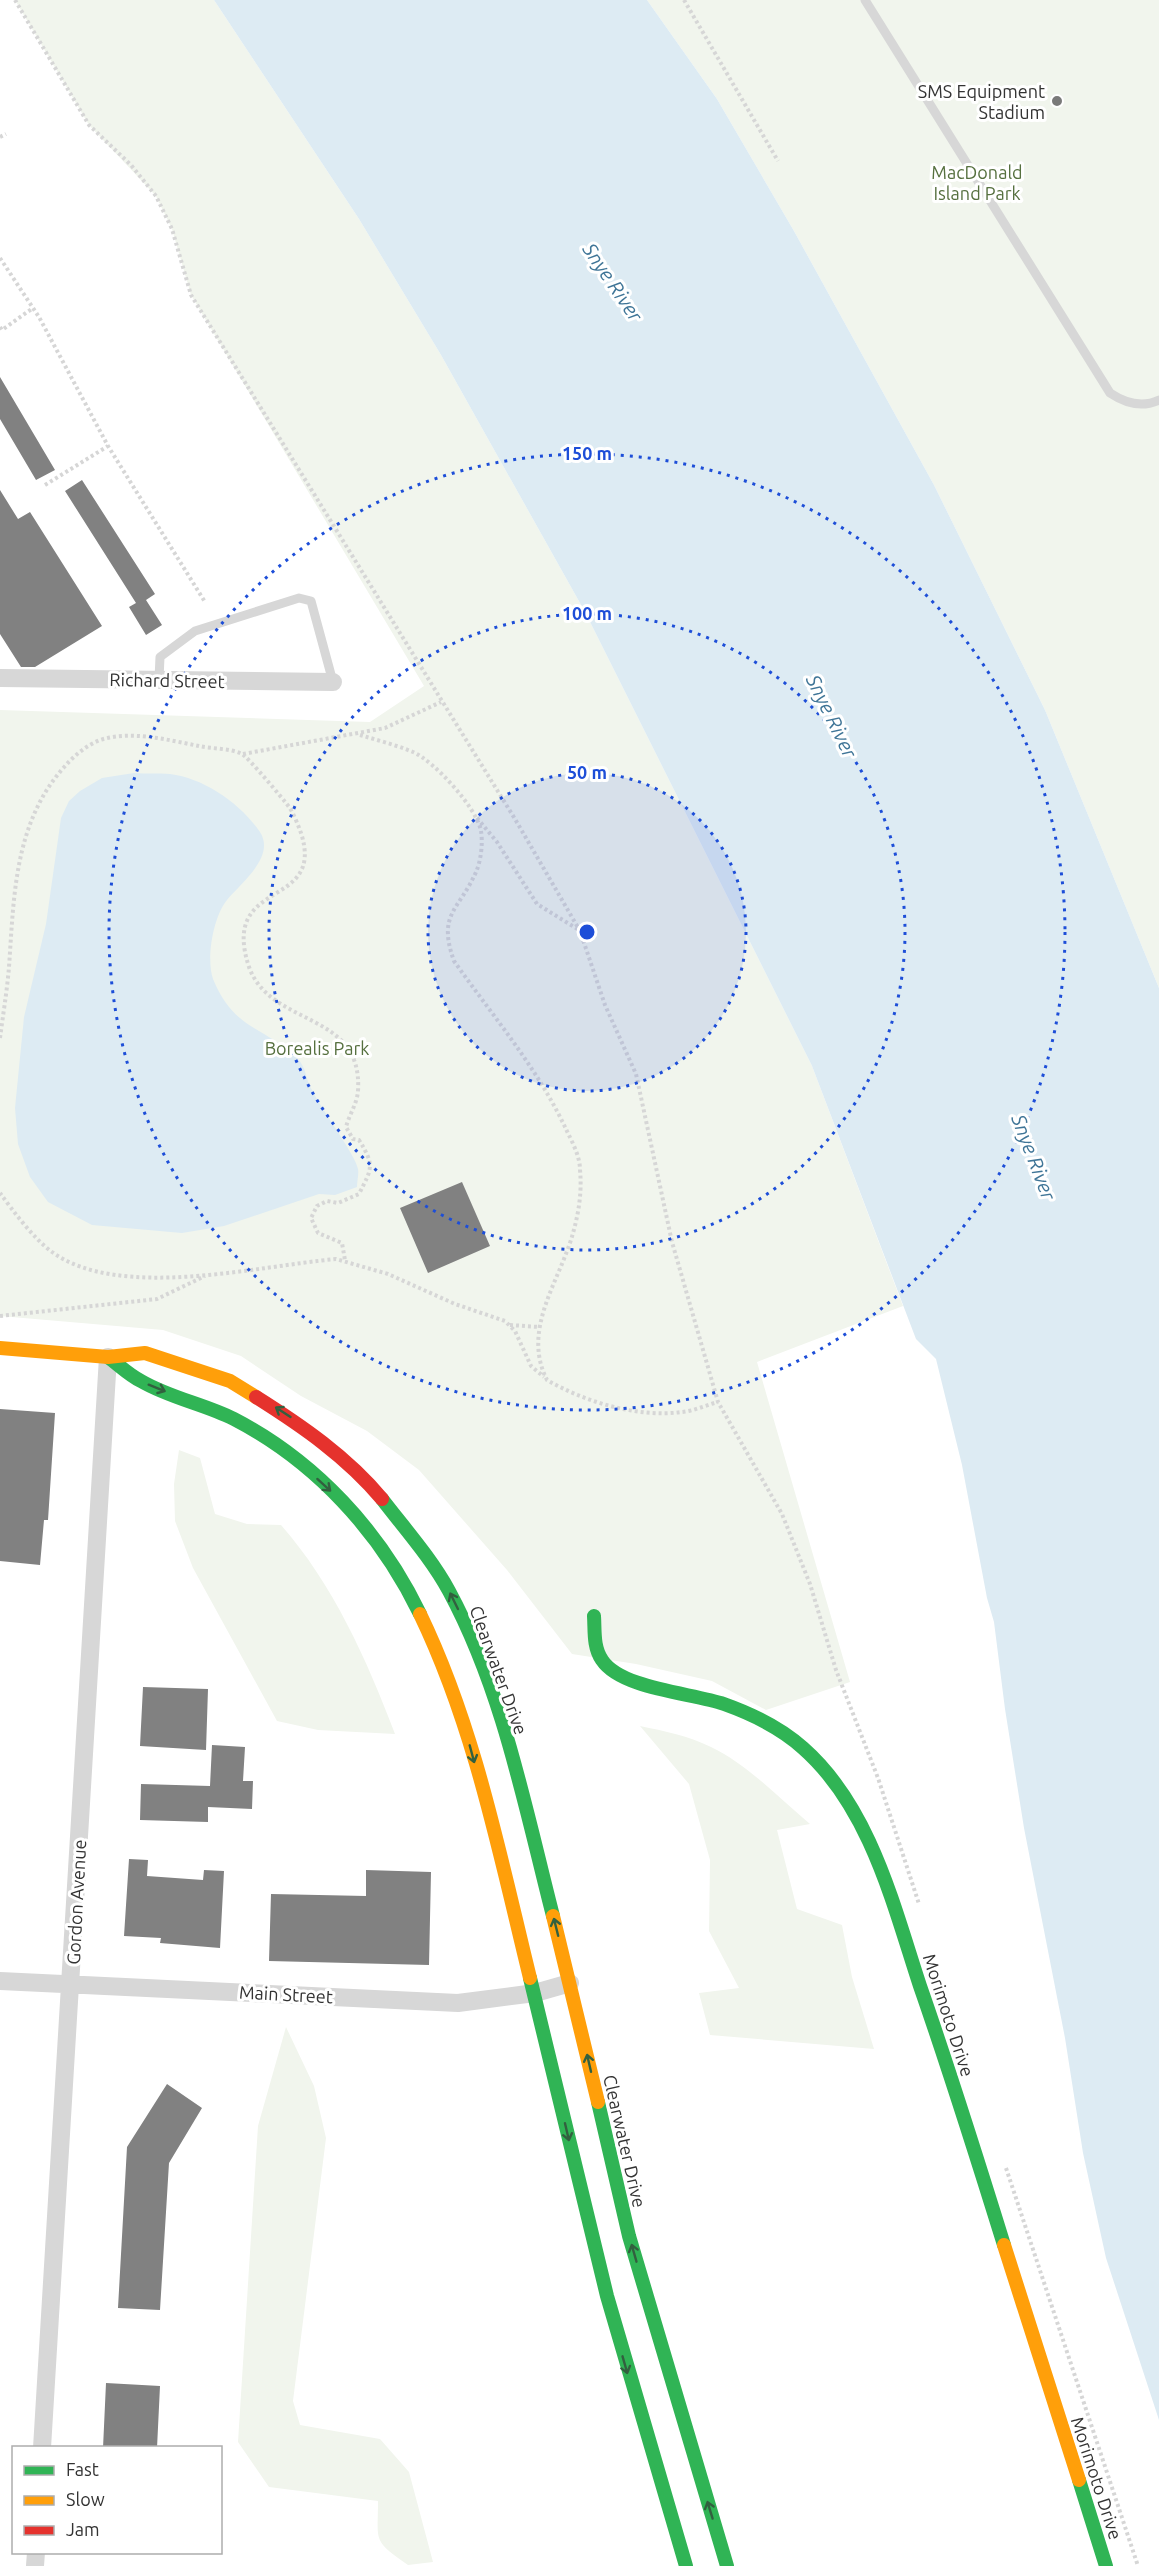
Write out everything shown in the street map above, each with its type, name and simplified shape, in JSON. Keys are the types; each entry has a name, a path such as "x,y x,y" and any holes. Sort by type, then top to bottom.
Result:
{"main road":[{"name":"Clearwater Drive","path":"0,1348 108,1357 146,1353 182,1363 230,1381 282,1412 365,1479 415,1540 449,1591 483,1668 534,1840 629,2236 727,2566"},
{"path":"108,1357 140,1381 232,1418 283,1450 358,1518 398,1571 434,1638 456,1698 535,1993 609,2309 686,2566"},
{"name":"Morimoto Drive","path":"594,1616 595,1643 605,1664 622,1676 642,1683 730,1704 777,1729 803,1748 831,1777 853,1811 881,1870 935,2029 1106,2566"}],"street":[{"name":"Richard Street","path":"0,678 333,682"},
{"name":"Gordon Avenue","path":"42,2446 108,1357"},
{"name":"Main Street","path":"0,1981 458,2003 535,1993 570,1983"}],"lane":[{"path":"865,0 1110,393 1120,400 1136,404 1159,400"},
{"path":"159,679 160,657 195,631 299,598 311,601 333,682"}],"path":[{"path":"15,0 89,125 131,165 156,196 172,229 191,295 515,819 580,931 605,1005 636,1074 672,1242 718,1402 782,1514 810,1584 836,1670 878,1778 922,1913"},
{"path":"684,0 778,161"},
{"path":"0,137 6,134"},
{"path":"0,258 33,308 108,446 205,602"},
{"path":"0,327 2,330 33,308"},
{"path":"45,485 108,446"},
{"path":"0,1038 9,970 14,888 25,837 39,801 57,775 78,753 100,740 123,736 165,739 243,754 334,736 360,735 385,728 441,702"},
{"path":"360,735 413,752 429,762 498,842 537,904 580,931"},
{"path":"243,754 289,807 301,834 305,867 299,877 249,914 244,928 244,948 249,966 257,985 270,998 332,1030 346,1046 356,1068 358,1092 346,1127 353,1139 359,1140 363,1146 372,1165 371,1170 359,1194 338,1203 327,1201 316,1206 311,1218 318,1233 342,1243 345,1260"},
{"path":"473,813 481,830 481,851 477,870 453,909 446,926 447,943 454,961 536,1074 560,1116 580,1167 580,1200 573,1234 539,1327 538,1355 547,1380"},
{"path":"0,1194 51,1251 73,1263 101,1273 135,1276 208,1275 301,1262 345,1260 388,1274 455,1304 491,1314 515,1331 531,1366 547,1380 582,1396 623,1409 657,1414 684,1412 718,1402"},
{"path":"0,1316 157,1299 208,1275"},
{"path":"509,1325 539,1327"},
{"path":"1004,2161 1138,2566"}],"green space":[{"name":"Borealis Park","path":"15,0 214,0 359,219 441,355 585,612 812,1066 903,1306 757,1362 850,1682 766,1710 712,1681 636,1664 572,1654 507,1570 419,1470 367,1431 301,1396 241,1356 163,1330 0,1316 0,710 370,722 424,686 191,295 172,229 156,196 89,125"},
{"name":"MacDonald Island Park","path":"647,0 1159,0 1159,988 1045,710 934,485 794,231 717,99"},
{"path":"179,1450 200,1458 215,1514 247,1524 281,1525 300,1548 317,1572 347,1624 373,1678 395,1734 318,1730 277,1721 193,1568 175,1521 174,1484"},
{"path":"640,1726 703,1743 724,1754 750,1772 810,1824 777,1830 797,1909 842,1925 852,1977 874,2049 710,2035 699,1993 739,1988 709,1931 710,1860 689,1784"},
{"path":"286,2027 314,2086 326,2138 293,2401 300,2425 380,2439 409,2472 433,2562 408,2565 383,2545 378,2533 378,2501 269,2487 238,2442 258,2126"}],"water":[{"name":"Snye River","path":"214,0 647,0 717,99 794,231 934,485 1045,710 1159,988 1159,2420 1106,2258 1083,2153 1065,2038 1024,1828 994,1622 987,1598 962,1465 936,1359 916,1339 812,1066 585,612 441,355 359,219"},
{"path":"134,773 170,774 196,781 232,802 260,832 264,841 260,860 227,900 218,917 212,938 210,961 213,979 221,996 240,1018 272,1039 300,1062 316,1098 356,1163 357,1187 335,1195 319,1194 224,1226 182,1233 92,1225 48,1202 30,1177 18,1144 15,1108 24,1017 46,924 61,818 69,801 80,791 102,778"}],"building":[{"path":"0,377 55,470 36,480 0,419"},
{"path":"82,480 155,594 146,600 162,625 146,635 129,607 136,603 65,491"},
{"path":"0,490 18,519 30,512 102,626 35,667 21,667 0,634"},
{"path":"462,1182 490,1246 428,1273 400,1208"},
{"path":"0,1409 55,1413 48,1520 44,1520 40,1565 0,1561"},
{"path":"143,1687 208,1689 206,1750 140,1746"},
{"path":"212,1745 245,1747 243,1781 253,1781 252,1809 208,1807 208,1822 140,1820 141,1784 210,1786"},
{"path":"129,1859 148,1860 147,1876 203,1880 204,1870 224,1871 220,1948 160,1943 161,1938 124,1936"},
{"path":"366,1870 431,1872 429,1965 269,1961 271,1894 366,1896"},
{"path":"167,2084 202,2108 169,2163 160,2310 118,2308 127,2147"},
{"path":"106,2383 160,2386 157,2446 103,2446"}],"traffic: fast":[{"path":"108,1357 141,1381 234,1419 264,1436 318,1477 365,1527 404,1584 420,1614"},
{"path":"382,1499 442,1579 468,1629 511,1750 553,1916"},
{"path":"594,1616 597,1650 611,1670 641,1684 724,1704 766,1722 803,1748 826,1772 846,1799 862,1828 889,1890 1004,2245"},
{"path":"530,1978 607,2296 686,2566"},
{"path":"598,2102 629,2236 727,2566"},
{"path":"1079,2480 1106,2566"}],"traffic: slow":[{"path":"0,1348 108,1357 145,1353 230,1381 256,1397"},
{"path":"420,1614 439,1657 471,1747 497,1839 530,1978"},
{"path":"553,1916 598,2102"},
{"path":"1004,2245 1079,2480"}],"traffic: jam":[{"path":"256,1397 323,1443 354,1469 382,1499"}],"place":[{"name":"SMS Equipment Stadium","path":"1057,101"}]}
